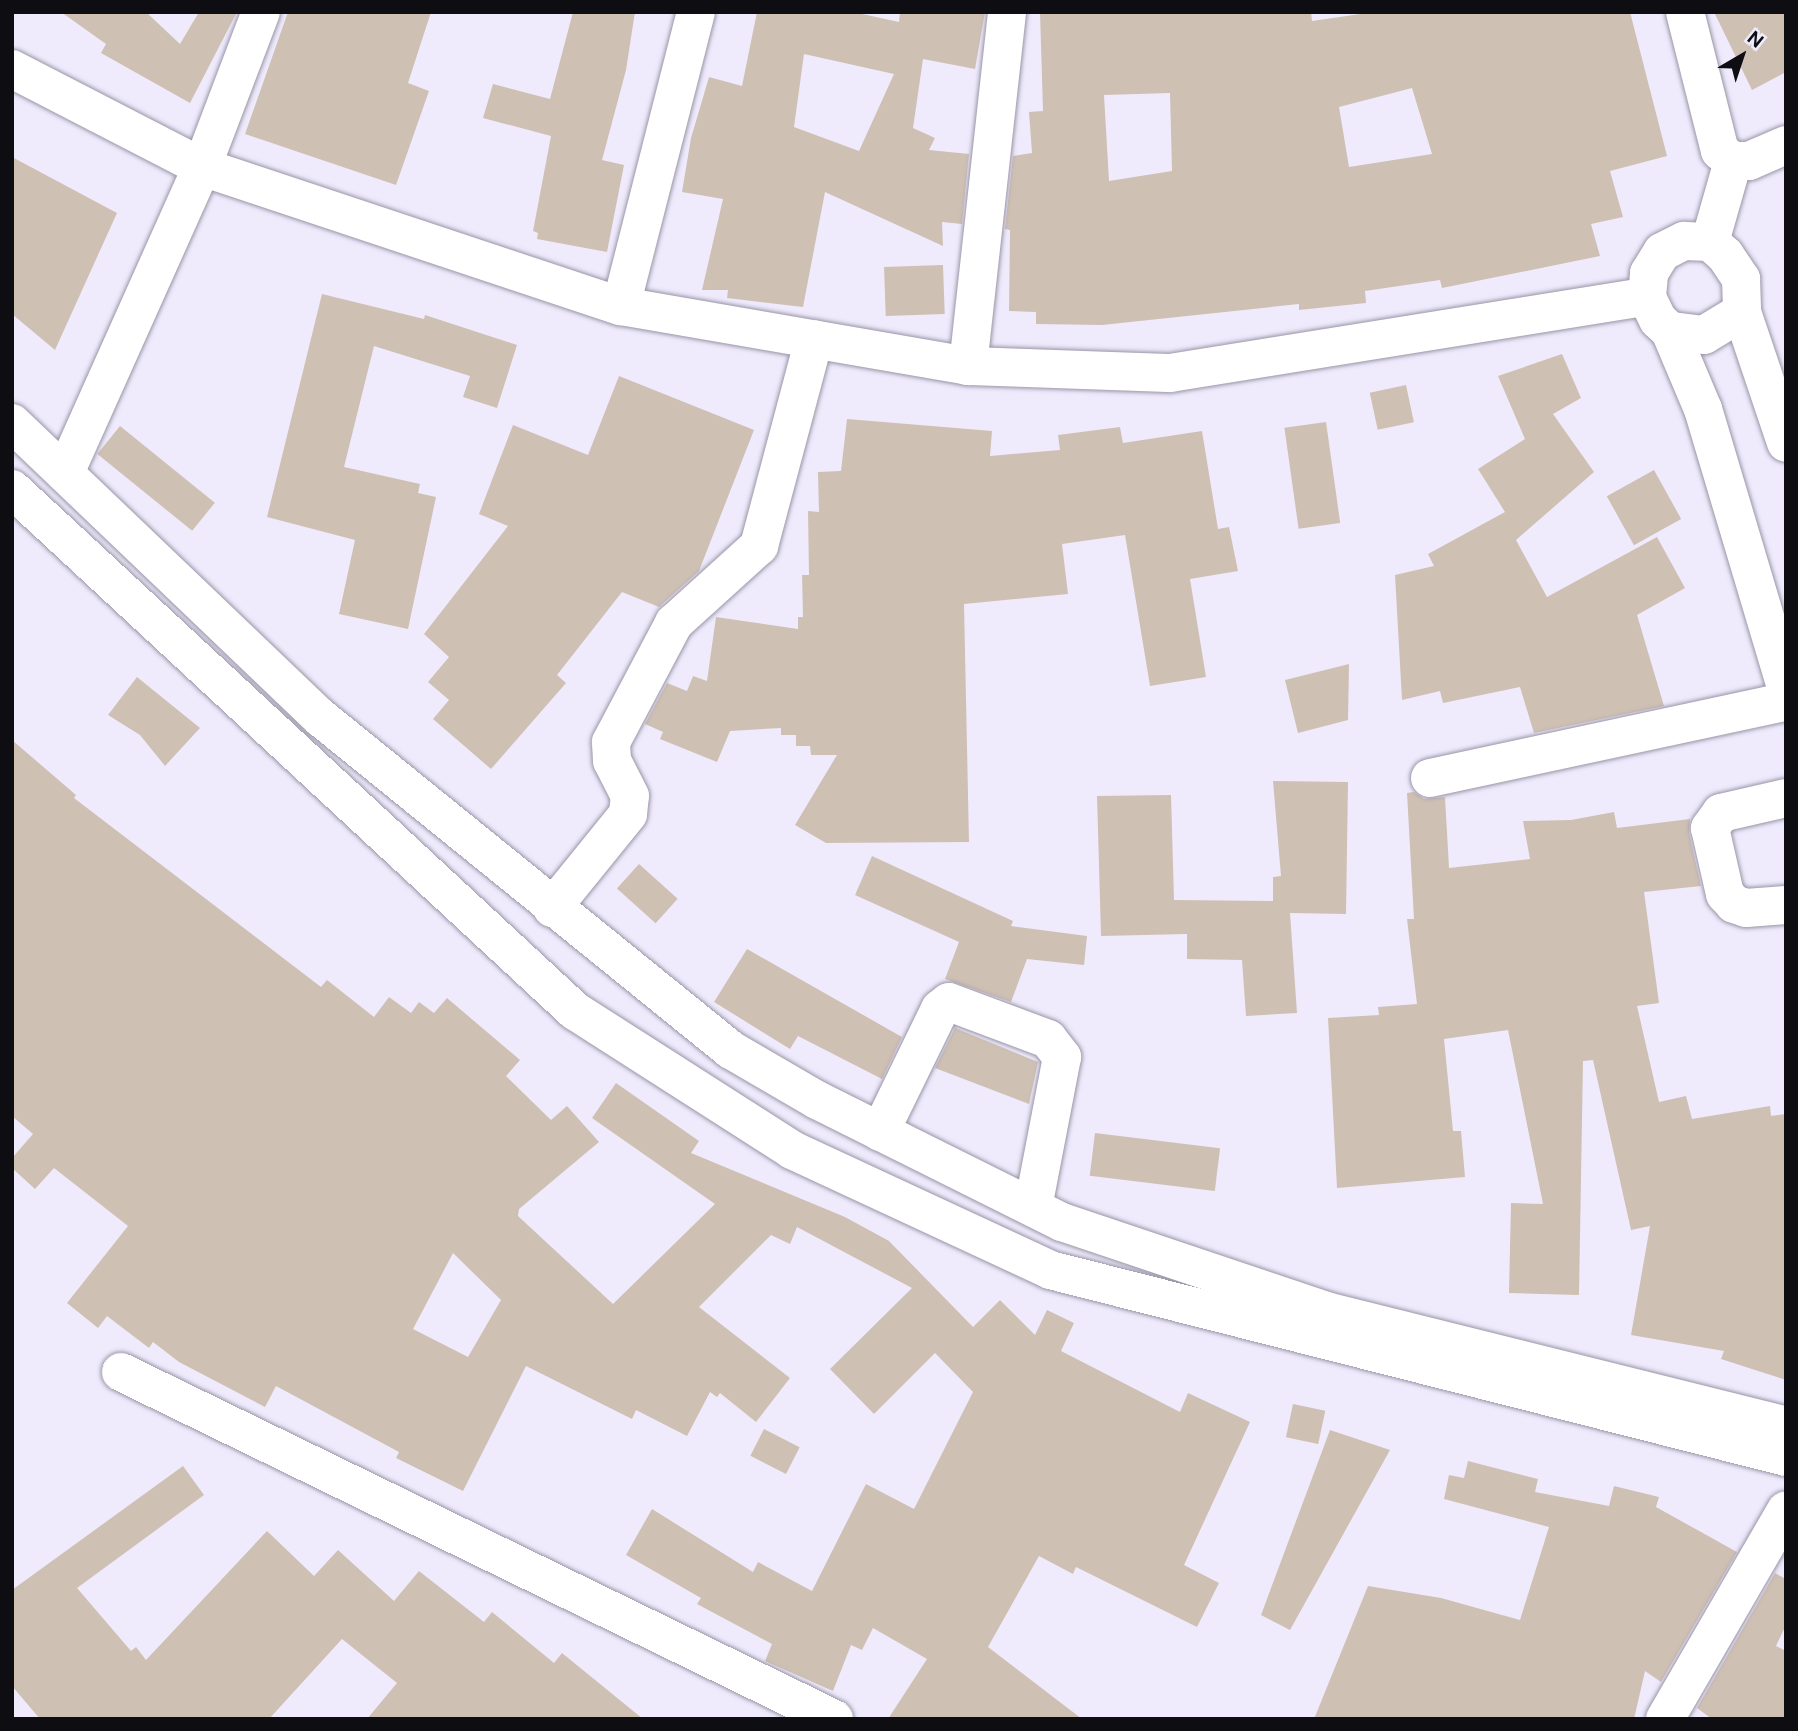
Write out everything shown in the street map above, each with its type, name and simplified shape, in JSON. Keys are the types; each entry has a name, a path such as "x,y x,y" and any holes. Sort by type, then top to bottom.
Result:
{"street":[{"path":"65,473 202,167 261,12"},
{"path":"621,306 696,12"},
{"path":"968,366 1007,12"},
{"path":"1685,12 1720,151 1733,161 1749,161 1786,145"},
{"path":"12,69 202,167 621,306 968,366 1170,373 1647,297"},
{"path":"1710,242 1733,161"},
{"path":"1786,443 1742,312 1741,279 1710,242 1684,241 1662,252 1649,273 1647,297 1658,320 1670,331 1703,409 1786,687"},
{"path":"1670,331 1704,335 1742,312"},
{"path":"552,908 628,814 630,796 612,761 611,742 674,624 759,546 814,339"},
{"path":"12,423 321,718 552,908 731,1050 880,1132 1062,1222 1326,1311 1786,1426"},
{"path":"12,489 575,1011 792,1150 1051,1270 1786,1457"},
{"path":"1430,778 1786,702"},
{"path":"1786,798 1721,813 1710,828 1725,894 1734,904 1746,908 1786,905"},
{"path":"880,1132 940,1009 949,1002 1048,1039 1062,1057 1033,1207"},
{"path":"121,1372 834,1719"},
{"path":"1665,1719 1786,1510"}],"building":[{"path":"61,12 146,12 180,44 199,12 237,12 190,103 101,53 106,44"},
{"path":"288,12 431,12 408,83 429,91 396,185 245,134"},
{"path":"573,12 635,12 626,70 602,160 624,165 607,252 537,239 538,233 533,231 551,136 483,118 493,84 550,99"},
{"path":"757,12 853,12 899,22 900,12 985,12 975,69 923,59 913,128 935,138 929,150 969,154 962,224 942,222 943,246 825,192 803,307 727,298 728,290 702,290 723,199 682,192 691,138 709,77 742,86","holes":["804,54 894,74 859,151 794,127"]},
{"path":"1040,12 1311,12 1312,21 1374,12 1630,12 1667,156 1610,171 1623,217 1591,224 1600,256 1442,288 1440,280 1365,291 1366,303 1299,310 1299,304 1102,325 1036,324 1036,312 1009,311 1010,230 1005,229 1013,156 1032,153 1029,112 1043,111","holes":["1412,88 1432,154 1349,167 1339,107","1170,93 1172,171 1109,181 1104,95"]},
{"path":"1714,12 1786,12 1786,72 1752,90"},
{"path":"12,157 117,213 55,350 12,314"},
{"path":"943,265 945,314 886,316 884,267"},
{"path":"322,294 424,319 425,315 517,345 497,408 463,397 470,376 374,346 344,467 420,484 418,493 436,497 408,629 339,614 355,540 267,517"},
{"path":"1562,354 1581,398 1553,414 1594,472 1516,540 1547,597 1657,537 1685,588 1637,615 1664,706 1534,733 1520,687 1443,703 1440,691 1402,700 1395,575 1434,566 1428,554 1505,512 1478,469 1525,439 1498,376"},
{"path":"619,376 754,430 699,571 659,607 622,592 557,675 566,683 491,769 433,719 449,700 428,682 449,657 424,634 508,526 479,514 513,425 588,455"},
{"path":"1406,385 1414,422 1378,430 1370,393"},
{"path":"847,419 992,431 990,456 1060,450 1058,435 1120,427 1123,443 1202,431 1218,529 1229,527 1238,571 1190,579 1206,677 1150,686 1125,535 1062,544 1068,594 964,604 969,842 826,843 795,825 837,755 811,755 810,746 796,746 796,735 781,735 781,728 730,731 717,762 660,739 663,732 645,724 667,683 687,691 693,676 707,681 716,617 798,629 798,617 803,617 802,575 809,575 808,511 819,512 818,472 841,471"},
{"path":"1326,422 1340,523 1299,529 1284,428"},
{"path":"120,426 215,503 192,531 97,454"},
{"path":"1654,470 1681,519 1634,545 1607,496"},
{"path":"1349,664 1348,720 1298,733 1285,680"},
{"path":"137,677 200,728 165,766 140,735 108,715"},
{"path":"12,740 76,795 74,798 321,987 327,980 374,1017 389,997 411,1013 419,1002 434,1013 447,998 520,1060 506,1076 551,1120 567,1106 599,1142 519,1209 518,1216 613,1304 715,1204 592,1118 616,1083 699,1141 691,1153 845,1217 889,1241 973,1327 1000,1300 1035,1335 1047,1310 1074,1323 1061,1351 1180,1412 1188,1393 1250,1422 1184,1565 1219,1583 1197,1627 1076,1567 1073,1574 1039,1556 988,1647 1082,1719 888,1719 927,1659 873,1628 862,1650 851,1645 833,1691 765,1661 772,1644 697,1604 701,1598 626,1555 652,1509 753,1572 758,1562 812,1591 866,1484 914,1509 973,1392 935,1353 874,1414 830,1369 912,1288 797,1227 790,1244 771,1235 699,1307 790,1378 756,1422 720,1393 717,1397 710,1392 687,1436 636,1410 632,1419 526,1366 463,1491 396,1458 399,1452 276,1386 265,1407 179,1362 153,1342 149,1348 107,1316 98,1328 67,1303 128,1226 54,1168 35,1189 12,1168 12,1158 33,1134 12,1116","holes":["453,1253 501,1300 468,1357 413,1329"]},
{"path":"1273,781 1348,782 1346,914 1290,913 1297,1013 1246,1016 1242,960 1187,959 1187,934 1101,936 1097,796 1171,795 1174,900 1273,901 1273,877 1281,876"},
{"path":"1414,792 1424,799 1445,797 1449,868 1530,859 1523,821 1571,820 1614,812 1617,828 1690,819 1689,833 1701,886 1644,892 1659,1003 1637,1006 1659,1102 1686,1096 1692,1119 1770,1106 1771,1116 1786,1114 1786,1380 1721,1359 1724,1351 1631,1335 1650,1226 1631,1230 1593,1060 1583,1061 1579,1295 1509,1293 1511,1203 1543,1204 1508,1030 1444,1039 1453,1131 1461,1131 1465,1177 1337,1188 1328,1018 1379,1015 1378,1007 1417,1004 1407,919 1414,919 1407,793"},
{"path":"872,856 1013,921 1011,926 1087,936 1084,965 1027,959 1011,1002 945,979 959,942 855,895"},
{"path":"639,864 678,899 656,923 617,889"},
{"path":"747,949 902,1037 882,1079 798,1036 790,1049 714,1002"},
{"path":"955,1028 1038,1062 1029,1104 935,1068"},
{"path":"1095,1133 1220,1148 1215,1191 1090,1176"},
{"path":"1293,1404 1325,1411 1318,1444 1286,1437"},
{"path":"764,1429 800,1447 786,1474 750,1456"},
{"path":"1330,1430 1390,1450 1290,1630 1261,1615"},
{"path":"1468,1461 1538,1479 1535,1492 1609,1506 1614,1486 1659,1497 1656,1507 1737,1552 1661,1682 1645,1671 1634,1719 1314,1719 1368,1586 1441,1598 1520,1620 1549,1527 1444,1499 1449,1475 1464,1478"},
{"path":"183,1466 204,1495 77,1588 131,1651 136,1647 146,1660 267,1531 314,1576 338,1550 394,1601 419,1571 484,1622 492,1612 554,1663 562,1653 643,1719 367,1719 397,1683 342,1639 269,1719 40,1719 12,1686 12,1590"},
{"path":"1775,1573 1786,1579 1786,1625 1776,1646 1786,1651 1786,1719 1712,1719 1697,1708"}]}
